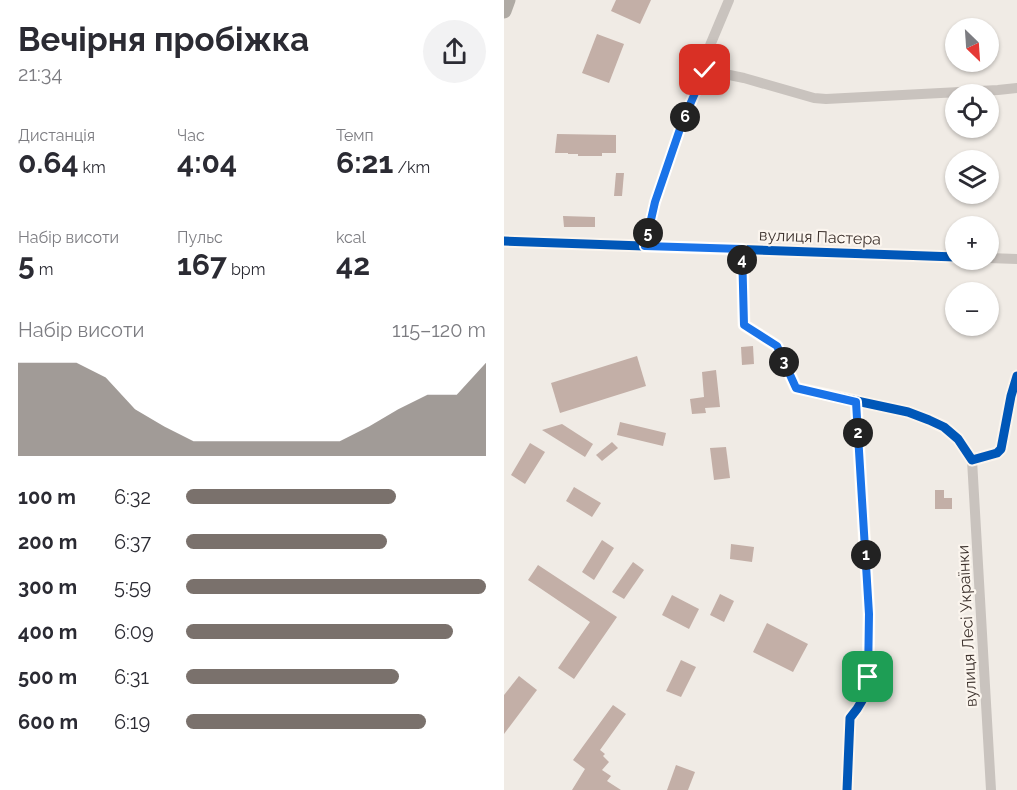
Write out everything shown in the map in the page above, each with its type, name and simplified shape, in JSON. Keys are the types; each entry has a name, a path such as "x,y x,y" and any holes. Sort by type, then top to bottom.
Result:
{"highway":[{"path":"504,11 508,0"}],"street":[{"path":"645,246 655,202 678,134 705,70 706,55 729,0"},
{"path":"705,70 744,78 814,98 826,99 998,90 1017,87"},
{"name":"вулиця Пастера","path":"504,241 945,257"},
{"path":"742,249 744,325 777,346 796,388 908,412 944,428 958,439 972,460 997,453 1001,449 1017,376"},
{"path":"999,259 1017,260"},
{"path":"847,790 850,718 863,699 868,677 869,614 856,402"},
{"name":"вулиця Лесі Українки","path":"972,460 991,790"}],"building":[{"path":"616,0 651,0 640,24 611,11"},
{"path":"597,34 624,44 609,83 582,73"},
{"path":"557,134 616,135 616,153 602,153 602,156 578,156 578,154 555,153"},
{"path":"616,173 624,173 622,196 614,196"},
{"path":"563,216 595,217 595,227 564,227"},
{"path":"753,346 754,364 742,365 741,347"},
{"path":"637,356 646,386 560,413 551,383"},
{"path":"716,370 720,407 705,408 706,413 692,414 690,399 704,397 702,372"},
{"path":"620,422 666,433 663,446 617,435"},
{"path":"562,424 593,444 585,457 542,430"},
{"path":"612,442 618,448 602,461 596,455"},
{"path":"530,443 545,452 525,484 511,475"},
{"path":"726,447 730,478 714,480 710,448"},
{"path":"574,487 601,503 592,517 566,501"},
{"path":"935,490 944,490 944,498 952,498 952,509 935,509"},
{"path":"602,540 614,548 594,580 582,572"},
{"path":"731,544 754,547 752,562 730,559"},
{"path":"633,562 644,570 624,599 612,592"},
{"path":"538,565 617,617 574,679 558,668 590,622 528,580"},
{"path":"720,594 734,601 724,622 710,615"},
{"path":"672,595 699,609 689,629 662,615"},
{"path":"767,623 808,644 793,672 753,652"},
{"path":"681,660 696,667 681,697 666,691"},
{"path":"519,676 537,690 504,734 504,695"},
{"path":"613,705 626,714 600,750 609,762 602,770 611,776 607,781 621,790 572,790 585,769 573,760"},
{"path":"676,765 695,772 688,790 667,790"}],"cycle path":[{"path":"504,241 945,257"},
{"path":"742,249 744,325 777,346 796,388 908,412 929,420 944,427 958,439 972,460 997,453 1001,449 1017,376"},
{"path":"847,790 850,718 863,699 868,677 869,613 856,402"}],"route":[{"path":"705,70 682,123 655,202 645,246 742,249 744,325 777,346 796,388 856,402 869,614 868,677"}]}
